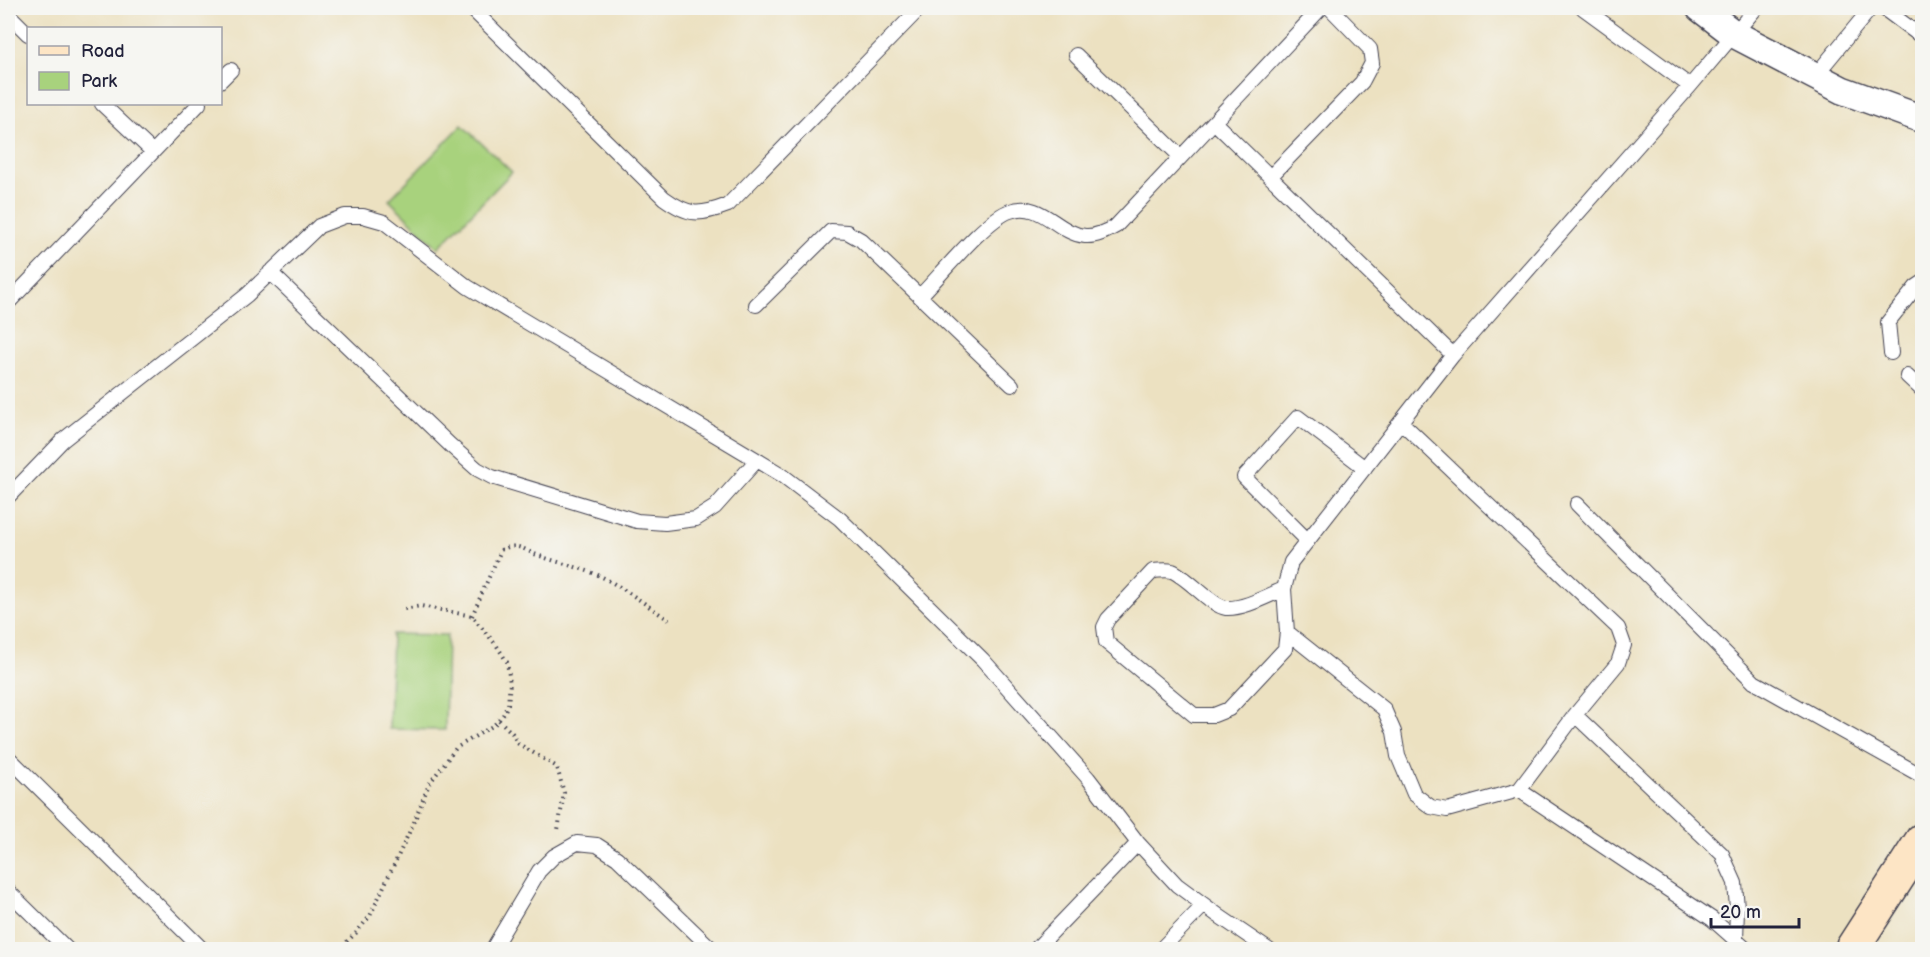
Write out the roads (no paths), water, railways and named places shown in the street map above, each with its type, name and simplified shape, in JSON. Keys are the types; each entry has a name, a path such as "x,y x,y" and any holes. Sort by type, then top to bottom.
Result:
{"main road":[{"path":"1851,950 1923,840"}],"street":[{"path":"1700,8 1734,34 1842,90 1923,119"}],"lane":[{"path":"471,8 664,198 680,210 697,214 728,205 920,8"},
{"path":"920,296 992,221 1008,212 1024,207 1041,213 1068,230 1086,236 1102,233 1116,226 1321,8"},
{"path":"1271,176 1362,82 1372,63 1370,49 1330,8"},
{"path":"1583,8 1690,86"},
{"path":"1284,589 1242,605 1227,608 1217,606 1193,584 1170,570 1153,571 1108,619 1104,627 1106,642 1194,715 1214,715 1229,709 1285,649 1287,632 1284,589 1291,562 1453,355 1756,8"},
{"path":"1815,76 1871,8"},
{"path":"1883,8 1923,37"},
{"path":"8,14 27,33"},
{"path":"1077,55 1181,157"},
{"path":"222,79 231,70"},
{"path":"103,105 153,152"},
{"path":"8,303 198,105"},
{"path":"1214,122 1453,355"},
{"path":"8,497 63,440 247,295 319,226 345,216 363,216 384,222 468,287 782,475 840,519 983,660 1088,777 1138,843 1177,885 1269,950"},
{"path":"756,305 831,231 847,232 861,240 1012,385"},
{"path":"270,272 450,445 477,469 492,477 637,521 665,523 696,519 715,507 757,460"},
{"path":"1891,353 1888,322 1916,287 1923,283"},
{"path":"1907,376 1923,390"},
{"path":"1308,541 1244,477 1298,417 1365,468"},
{"path":"1287,632 1384,710 1394,732 1398,756 1414,794 1431,807 1447,810 1519,790 1575,715 1618,663 1624,645 1618,628 1401,422"},
{"path":"1577,504 1754,682 1923,776"},
{"path":"1575,715 1722,854 1735,883 1741,945"},
{"path":"8,757 203,950"},
{"path":"1519,790 1713,919 1741,945"},
{"path":"492,950 539,871 555,856 577,843 597,845 617,858 713,950"},
{"path":"1035,950 1138,843"},
{"path":"8,891 68,950"},
{"path":"1160,950 1204,905"}]}
